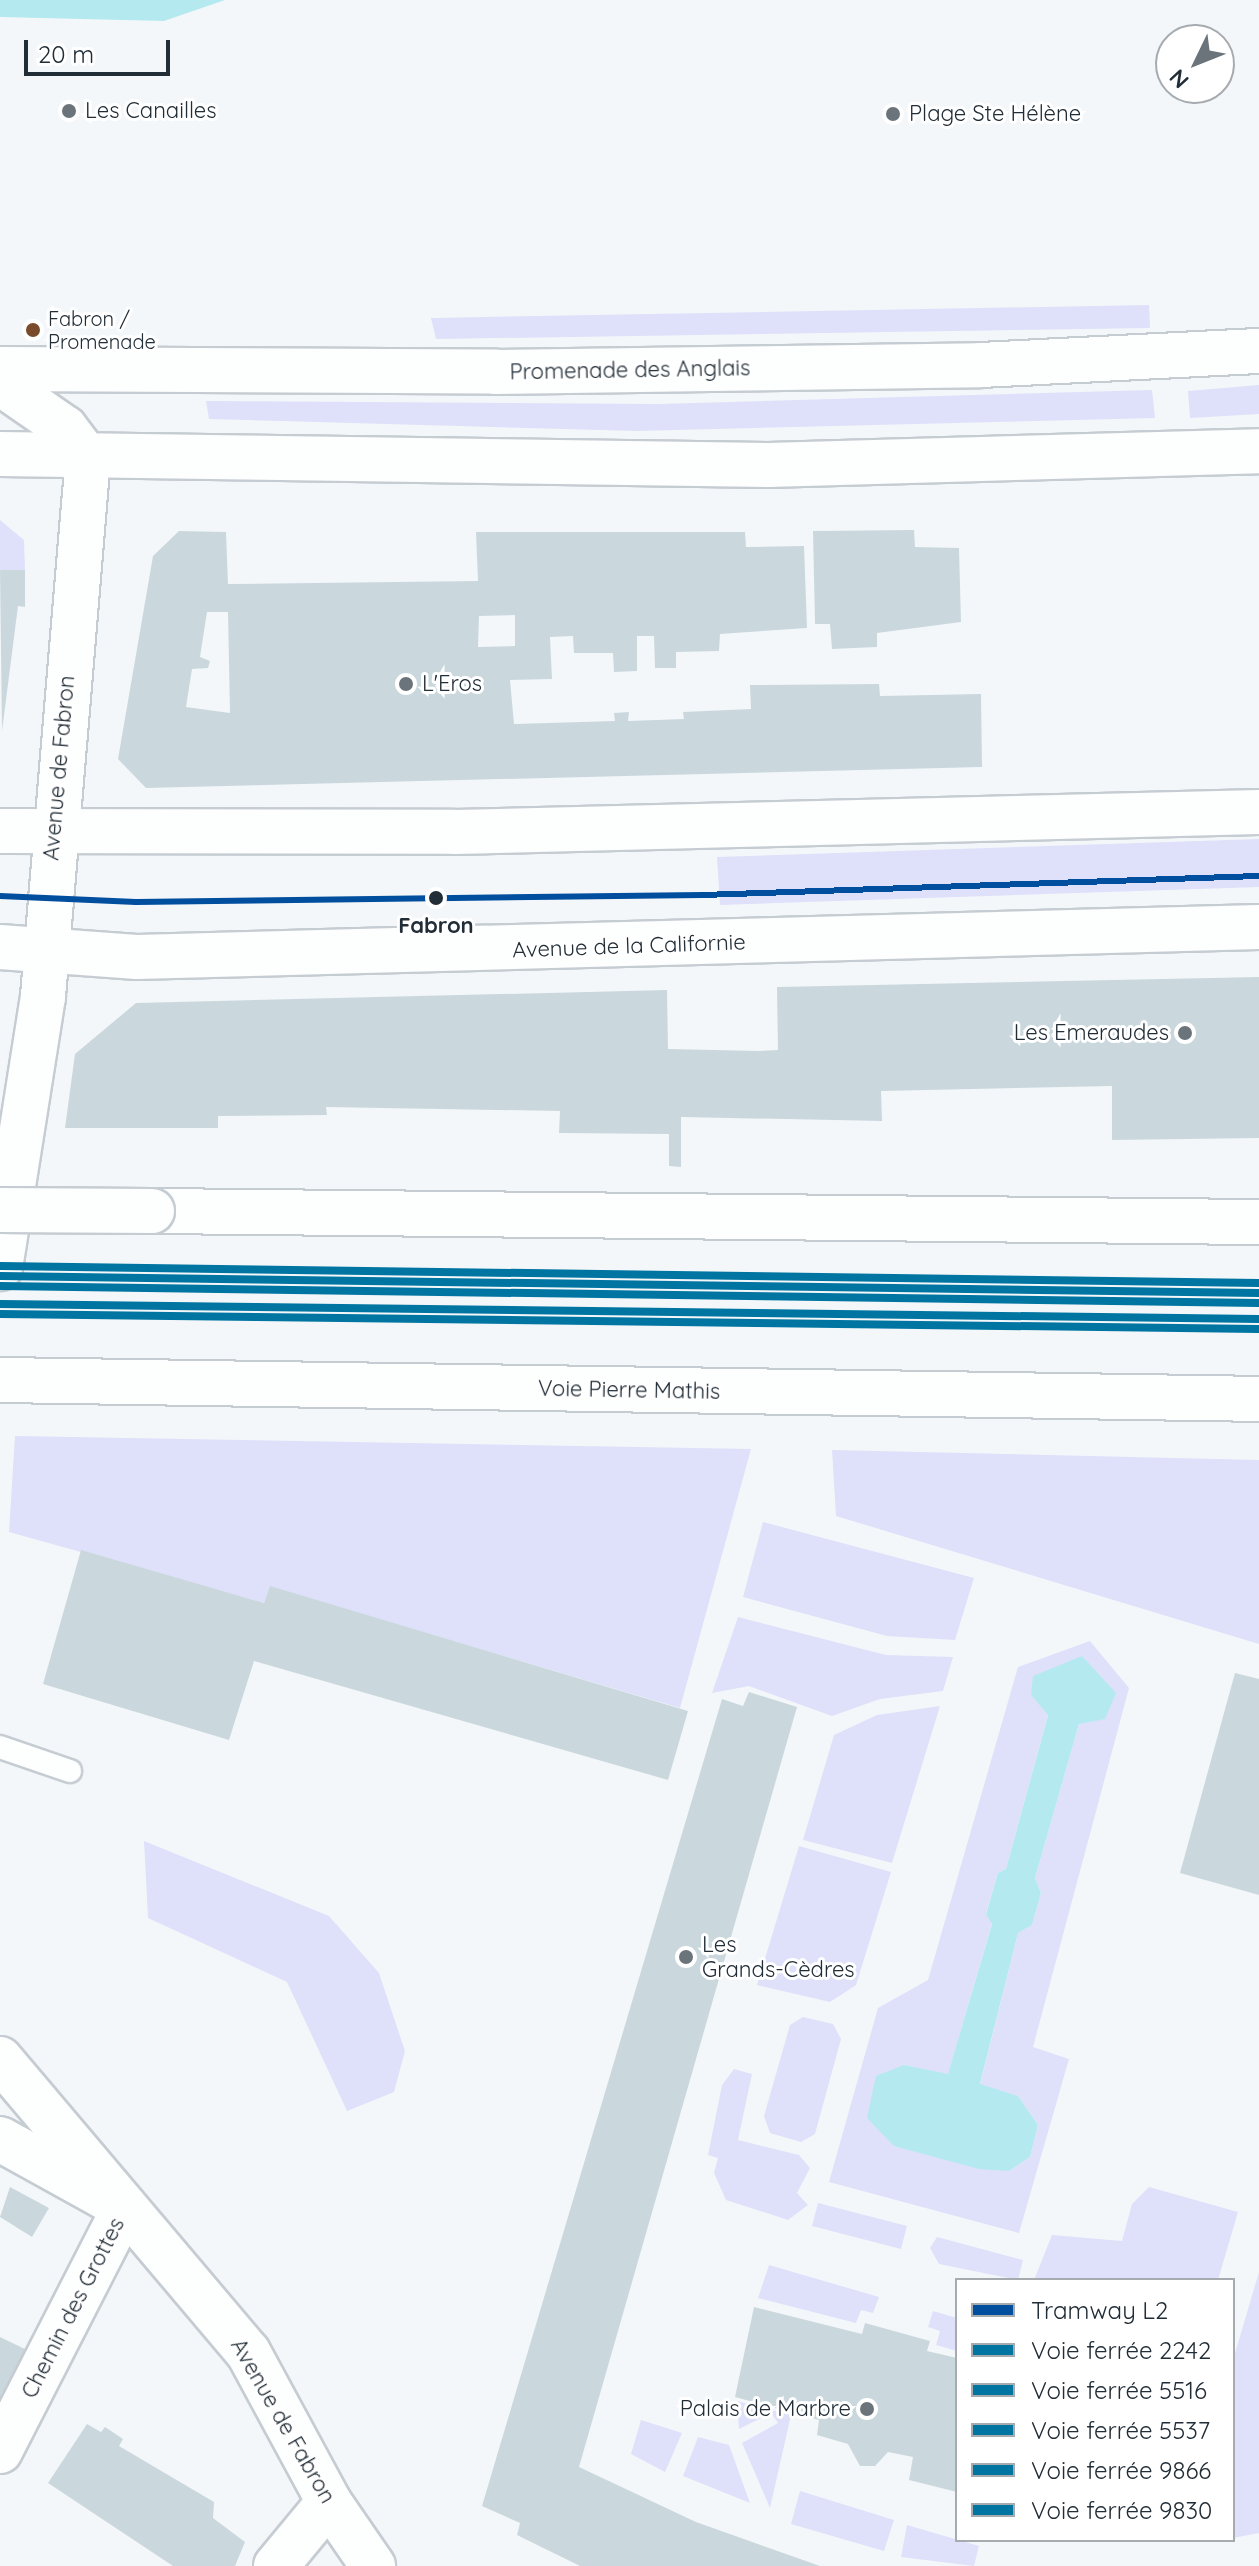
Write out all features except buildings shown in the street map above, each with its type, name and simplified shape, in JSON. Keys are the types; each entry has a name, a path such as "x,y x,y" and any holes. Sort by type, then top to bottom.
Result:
{"main road":[{"name":"Promenade des Anglais","path":"0,369 511,372 981,365 1259,351"},
{"path":"0,383 65,428 88,458"},
{"path":"0,454 88,458 768,465 1259,451"},
{"name":"Avenue de Fabron","path":"0,1268 46,950 88,458"},
{"path":"0,831 454,832 1259,812"},
{"name":"Avenue de la Californie","path":"0,947 137,957 1259,927"},
{"path":"0,1210 1259,1222"},
{"name":"Voie Pierre Mathis","path":"0,1380 1259,1399"},
{"name":"Avenue de Fabron","path":"0,2059 248,2352 329,2502 373,2566"},
{"name":"Avenue de Fabron","path":"0,2139 56,2176 125,2207"},
{"name":"Chemin des Grottes","path":"0,2451 125,2207"},
{"path":"276,2566 329,2502"}],"lane":[{"path":"0,1747 70,1771"}],"shaded area":[{"path":"0,0 225,0 164,21 0,17"},
{"path":"1149,305 1150,328 436,339 431,318"},
{"path":"1259,385 1259,414 1190,418 1188,391"},
{"path":"1152,390 1155,418 637,431 209,419 206,401 659,404"},
{"path":"0,520 24,540 25,570 0,570"},
{"path":"1259,839 1259,887 720,905 717,857"},
{"path":"15,1436 751,1449 680,1708 270,1587 264,1603 9,1532"},
{"path":"832,1450 1259,1460 1259,1644 836,1516"},
{"path":"763,1522 974,1578 955,1640 887,1636 743,1597"},
{"path":"738,1617 886,1655 953,1657 943,1691 880,1699 832,1716 749,1686 712,1693"},
{"path":"1090,1641 1129,1688 1033,2047 1069,2059 1019,2233 829,2182 878,2008 928,1980 1018,1667","holes":["1031,1695 1079,1724 1035,1878 1041,1893 1032,1925 1018,1933 980,2085 1018,2096 1038,2125 1030,2157 1009,2171 894,2146 904,2065 948,2075 992,1923 986,1913 998,1873 1006,1869 1048,1714"]},
{"path":"1082,1656 1116,1693 1105,1719 1079,1724 1035,1878 1041,1893 1032,1925 1018,1933 980,2084 1018,2096 1038,2125 1030,2157 1009,2171 979,2169 894,2146 867,2118 876,2076 904,2065 948,2074 992,1924 986,1914 998,1873 1006,1869 1048,1715 1031,1695 1033,1676"},
{"path":"940,1706 892,1863 803,1840 834,1735 877,1715"},
{"path":"144,1841 329,1916 379,1973 405,2051 394,2092 347,2111 287,1982 148,1918"},
{"path":"799,1846 891,1872 856,1985 830,2002 757,1985"},
{"path":"803,2017 833,2024 841,2039 815,2134 801,2142 770,2133 764,2116 790,2025"},
{"path":"734,2069 752,2074 738,2140 799,2155 810,2168 797,2193 808,2205 788,2220 726,2200 714,2173 718,2158 708,2155 722,2085"},
{"path":"1149,2187 1238,2212 1219,2278 1035,2278 1052,2235 1122,2241 1132,2204"},
{"path":"818,2203 907,2226 901,2249 812,2226"},
{"path":"937,2237 1023,2260 1018,2278 1008,2278 939,2264 930,2248"},
{"path":"769,2265 879,2297 873,2313 861,2310 856,2323 758,2298"},
{"path":"1259,2272 1259,2533 1235,2538 1235,2353"},
{"path":"933,2311 955,2317 955,2350 936,2345 940,2331 928,2327"},
{"path":"737,2401 791,2415 770,2508 742,2443 778,2423 771,2413 739,2429"},
{"path":"641,2420 682,2433 665,2472 631,2454"},
{"path":"698,2437 729,2445 750,2503 683,2476"},
{"path":"800,2491 894,2520 884,2551 791,2524"},
{"path":"907,2525 955,2539 955,2542 979,2546 974,2566 901,2557"}],"tram line":[{"name":"L2","path":"0,896 136,902 703,895 1259,876"}],"rail line":[{"name":"9866","path":"0,1266 1259,1283"},
{"name":"2242","path":"0,1276 1259,1293"},
{"name":"5516","path":"0,1286 1259,1303"},
{"name":"5537","path":"0,1304 1259,1319"},
{"name":"9830","path":"0,1314 1259,1329"}],"place":[{"name":"Les Canailles","path":"69,111"},
{"name":"Plage Ste Hélène","path":"893,114"},
{"name":"Fabron / Promenade","path":"33,330"},
{"name":"L'Eros","path":"406,684"},
{"name":"Fabron","path":"436,898"},
{"name":"Les Emeraudes","path":"1185,1033"},
{"name":"Les Grands-Cèdres","path":"686,1957"},
{"name":"Palais de Marbre","path":"867,2409"}]}
